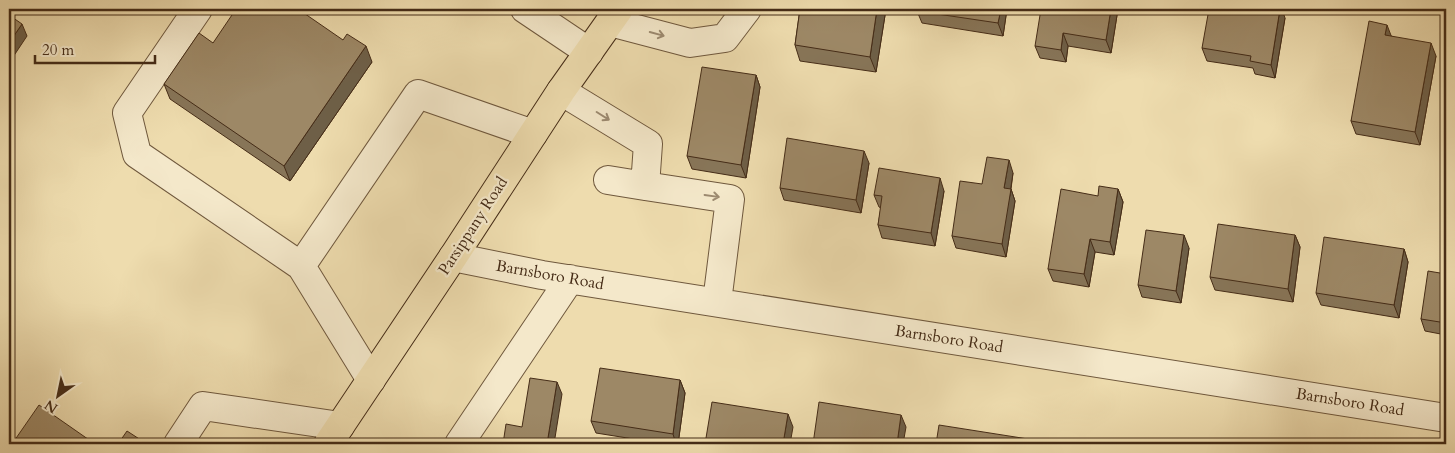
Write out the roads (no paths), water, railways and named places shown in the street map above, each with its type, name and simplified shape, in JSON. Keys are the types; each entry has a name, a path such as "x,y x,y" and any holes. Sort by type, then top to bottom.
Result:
{"main road":[{"name":"Parsippany Road","path":"334,435 562,90 614,15"}],"street":[{"path":"198,9 128,113 137,154 301,266 371,380"},
{"path":"525,9 589,52"},
{"path":"614,15 690,43 725,38 747,9"},
{"path":"562,90 648,144 645,186"},
{"path":"301,266 418,94 533,134"},
{"path":"608,180 730,199 717,302"},
{"name":"Barnsboro Road","path":"453,257 542,275 1446,418"},
{"path":"459,444 570,279"},
{"path":"178,444 203,406 334,435"}]}
